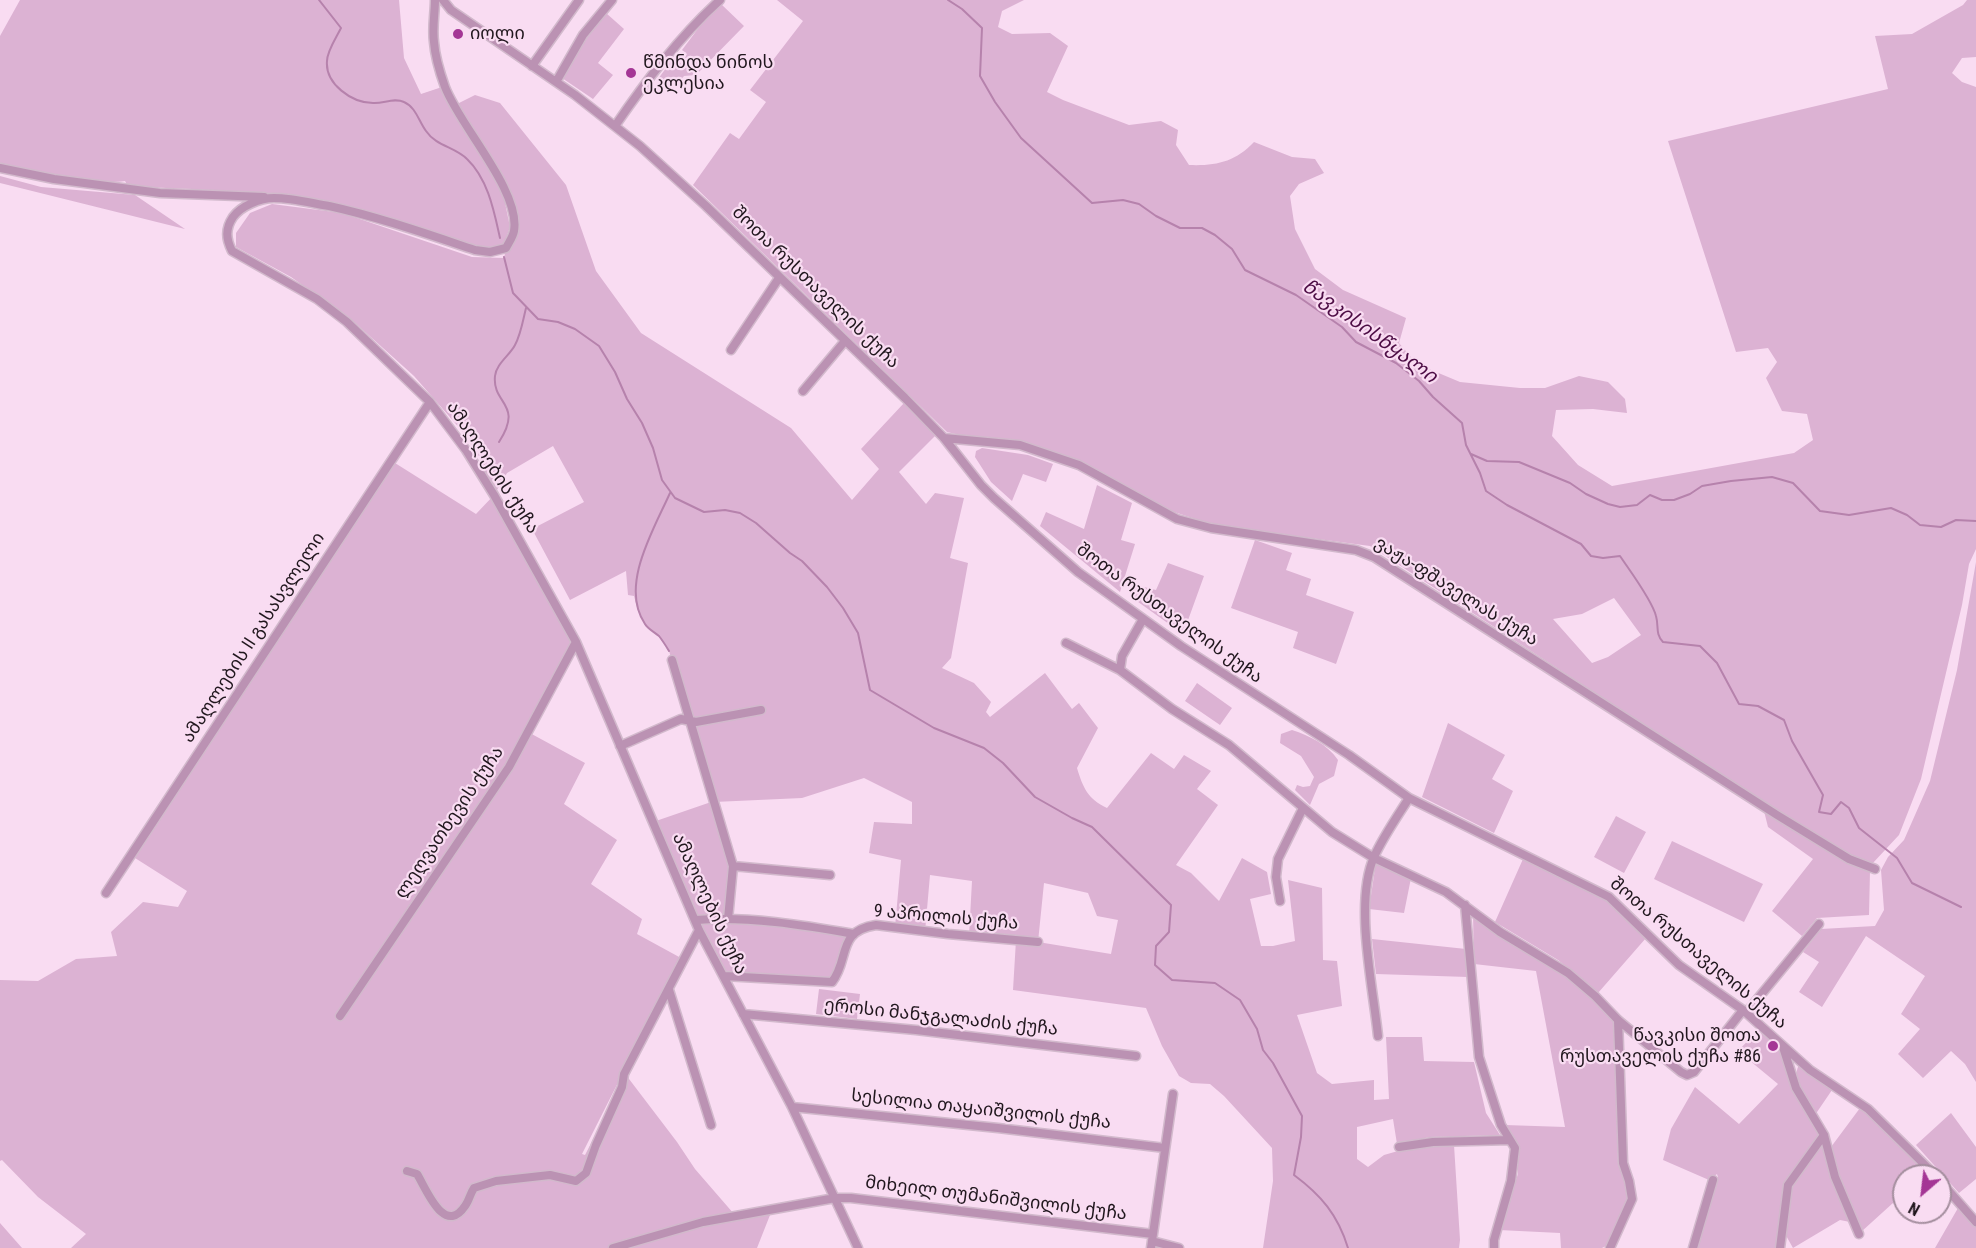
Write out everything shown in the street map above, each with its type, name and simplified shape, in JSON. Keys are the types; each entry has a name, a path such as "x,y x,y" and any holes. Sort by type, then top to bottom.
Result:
{"street":[{"name":"ამაღლების ქუჩა","path":"435,0 434,42 444,86 453,106 491,165 512,205 514,233 506,248 490,252 475,250 361,213 308,202 272,198 249,204 237,212 228,224 226,239 232,251 317,298 347,322 430,402 466,450 494,495 576,642 699,930 792,1107 858,1248"},
{"name":"შოთა რუსთაველის ქუჩა","path":"442,0 451,10 556,82 615,126 706,206 944,438 994,498 1078,572 1143,619 1256,696 1349,755 1409,798 1609,897 1679,965 1745,1012 1810,1070 1868,1109 1923,1164"},
{"path":"532,66 579,0"},
{"path":"556,82 583,35 612,0"},
{"path":"615,126 644,85 694,23 720,0"},
{"path":"0,168 54,179 160,193 272,198"},
{"path":"731,350 779,278"},
{"path":"802,391 845,341"},
{"name":"ამაღლების II გასასვლელი","path":"106,893 430,402"},
{"name":"ვაჟა-ფშაველას ქუჩა","path":"944,438 1020,445 1079,465 1177,519 1211,528 1356,550 1374,557 1776,815 1849,860 1875,869"},
{"path":"1120,670 1122,656 1143,619"},
{"name":"ლეღვათხევის ქუჩა","path":"340,1017 509,767 576,642"},
{"path":"1066,643 1120,670 1172,709 1229,745 1332,832 1374,858 1446,892 1500,932 1568,973 1618,1020 1687,1075 1694,1072 1819,924"},
{"path":"672,660 733,866 728,919"},
{"path":"620,746 681,719 696,722 761,710"},
{"path":"1378,1036 1364,913 1369,873 1374,858 1409,798"},
{"path":"1280,901 1276,877 1278,859 1303,808"},
{"path":"733,866 830,875"},
{"path":"1465,905 1479,1057 1501,1125 1515,1148 1511,1181 1494,1240 1494,1248"},
{"name":"9 აპრილის ქუჩა","path":"696,920 728,919 854,934"},
{"name":"9 აპრილის ქუჩა","path":"724,976 832,982 836,977 846,942 865,926 876,925 1038,942"},
{"path":"407,1171 417,1174 438,1211 448,1215 457,1214 466,1206 474,1188 496,1181 550,1175 576,1181 586,1173 622,1087 624,1074 699,930"},
{"path":"669,990 711,1125"},
{"name":"ეროსი მანჯგალაძის ქუჩა","path":"743,1014 916,1030 1136,1056"},
{"path":"1610,1248 1632,1199 1623,1163 1618,1020"},
{"path":"1783,1046 1796,1088 1824,1135 1835,1177 1859,1234"},
{"path":"1152,1241 1173,1094"},
{"name":"სესილია თაყაიშვილის ქუჩა","path":"792,1107 976,1125 1165,1148"},
{"path":"1780,1248 1788,1185 1824,1135"},
{"path":"1400,1147 1433,1142 1510,1140"},
{"path":"1693,1248 1713,1180"},
{"path":"1952,1195 1976,1222"},
{"name":"მიხეილ თუმანიშვილის ქუჩა","path":"613,1248 703,1222 835,1198 851,1198 1152,1241 1179,1248"}],"shaded area":[{"path":"20,0 399,0 404,58 421,94 442,87 503,193 510,227 504,244 480,247 466,244 366,211 308,199 231,191 128,186 125,181 80,180 0,163 0,36"},
{"path":"777,0 1024,0 1002,11 998,27 1012,34 1050,33 1068,46 1047,92 1129,125 1161,121 1178,130 1176,145 1189,165 1208,165 1224,161 1240,154 1254,142 1292,157 1315,159 1324,173 1299,184 1290,196 1295,229 1315,269 1343,290 1406,318 1399,343 1417,364 1460,382 1545,388 1579,376 1608,382 1625,399 1627,413 1593,409 1556,410 1552,436 1578,465 1612,486 1794,453 1813,440 1807,414 1782,411 1766,378 1777,362 1768,348 1736,352 1668,141 1888,89 1875,36 1912,34 1963,5 1967,0 1976,0 1976,57 1962,58 1952,73 1962,82 1976,87 1976,549 1969,564 1962,605 1921,779 1899,835 1872,864 1848,855 1784,816 1370,546 1214,525 1168,510 1091,467 1023,442 947,432 693,185 730,133 739,139 766,102 750,90 803,21","holes":["1614,598 1641,635 1608,657 1592,663 1553,619 1582,614"]},
{"path":"721,4 744,26 696,75 684,76 673,90 658,79 672,60 679,65 687,54 682,50"},
{"path":"606,13 624,29 598,63 613,75 593,99 562,78 570,61"},
{"path":"475,95 500,103 566,185 596,271 641,333 791,428 852,500 879,469 861,449 904,403 937,434 899,472 926,504 935,493 964,498 950,558 968,563 951,658 942,668 974,683 991,702 986,712 990,717 1045,673 1072,709 1079,703 1098,728 1077,768 1087,792 1095,801 1107,808 1151,753 1174,769 1184,755 1211,771 1197,789 1218,805 1176,865 1191,873 1219,901 1242,858 1267,872 1271,894 1250,899 1261,946 1295,941 1288,880 1322,888 1323,960 1337,961 1342,1006 1297,1015 1317,1073 1332,1084 1374,1080 1374,1100 1389,1099 1386,1037 1422,1037 1424,1061 1474,1062 1486,1113 1500,1135 1430,1137 1397,1144 1393,1119 1357,1127 1357,1159 1368,1167 1384,1155 1426,1143 1427,1147 1454,1145 1459,1248 1263,1248 1273,1181 1272,1148 1210,1084 1191,1083 1179,1076 1162,1046 1146,1008 1013,990 1016,940 969,936 972,881 930,875 925,932 895,927 901,860 869,853 874,822 912,824 912,802 864,778 802,798 714,802 733,866 728,919 854,934 832,982 724,976 653,822 714,801 669,651 659,637 645,625 634,596 628,595 626,571 570,600 532,529 584,502 553,446 507,473 494,495 480,473 480,458 462,431 414,376 353,321 291,277 236,247 236,233 250,213 272,204 342,213 472,257 504,258 506,248 514,233 512,205 453,106","holes":["1044,883 1088,893 1097,916 1118,920 1111,954 1038,942"]},
{"path":"0,176 41,187 135,195 185,229 0,183"},
{"path":"982,448 1028,455 1053,464 1046,482 1023,474 1012,501 991,482 975,457 976,451"},
{"path":"395,463 476,514 494,495 576,642 528,732 585,763 564,804 617,840 591,884 642,919 637,934 681,958 582,1154 585,1155 626,1075 695,1169 734,1214 772,1210 757,1248 71,1248 86,1234 38,1197 2,1160 0,1161 0,980 38,981 76,959 117,956 111,932 143,902 178,907 187,891 135,858"},
{"path":"1097,485 1132,503 1121,540 1135,544 1120,592 1040,526 1046,512 1084,529"},
{"path":"1255,540 1292,553 1286,570 1311,579 1306,595 1354,612 1336,664 1293,648 1298,632 1231,608"},
{"path":"1976,562 1976,1082 1965,1064 1951,1051 1923,1078 1898,1054 1920,1029 1901,1014 1925,976 1866,936 1822,1007 1799,992 1819,962 1803,952 1821,929 1875,926 1884,910 1881,870 1888,857 1904,840 1930,781 1957,670"},
{"path":"1168,563 1204,576 1183,634 1134,599 1136,585 1156,590"},
{"path":"1197,683 1232,708 1220,725 1185,701"},
{"path":"1448,723 1505,755 1492,779 1513,791 1494,833 1422,797"},
{"path":"1292,730 1318,741 1338,760 1334,776 1319,784 1310,805 1295,790 1297,785 1310,786 1314,777 1301,756 1280,743 1281,734"},
{"path":"1764,811 1870,871 1869,915 1817,918 1802,936 1772,911 1813,859 1768,827"},
{"path":"1616,816 1646,832 1624,873 1594,857"},
{"path":"1672,841 1763,884 1744,922 1654,879"},
{"path":"1523,859 1608,900 1646,938 1598,993 1558,960 1495,922"},
{"path":"1376,862 1411,878 1404,913 1369,909"},
{"path":"1473,914 1498,936 1563,974 1589,994 1614,1021 1618,1164 1626,1184 1629,1200 1606,1246 1602,1248 1561,1248 1560,1233 1499,1230 1518,1174 1518,1147 1505,1125 1565,1127 1536,971 1474,964"},
{"path":"1372,939 1466,949 1468,977 1376,974"},
{"path":"819,989 860,994 857,1019 816,1014"},
{"path":"1758,1030 1780,1050 1821,1134 1784,1184 1777,1248 1698,1248 1718,1177 1717,1174 1709,1180 1663,1160 1671,1129 1695,1087 1739,1124 1778,1084 1738,1051"},
{"path":"1799,1065 1832,1090 1815,1115 1798,1084"},
{"path":"1860,1108 1920,1164 1892,1164 1892,1204 1861,1232 1845,1194 1831,1147"},
{"path":"1951,1113 1976,1147 1976,1179 1959,1193 1952,1185 1952,1164 1933,1164 1916,1145"},
{"path":"1823,1141 1850,1222 1840,1220 1793,1248 1784,1232 1790,1188"},
{"path":"1958,1208 1976,1226 1976,1248 1935,1248 1949,1224 1952,1224 1952,1218"},
{"path":"0,1223 22,1248 0,1248"}],"waterway":[{"path":"319,0 341,28 327,57 330,77 335,84 341,91 357,100 377,103 396,100 408,104 430,136 467,159 485,186 500,238"},
{"name":"წავკისისწყალი","path":"948,0 962,9 982,28 980,76 995,102 1021,138 1092,203 1123,200 1139,204 1180,228 1202,228 1215,235 1232,249 1245,270 1296,295 1342,327 1356,342 1396,363 1419,381 1462,423 1466,445 1486,491 1507,505 1581,544 1591,556 1603,558 1620,556 1650,602 1656,616 1659,636 1663,642 1700,646 1717,663 1739,704 1758,706 1784,720 1792,741 1823,795 1819,812 1831,814 1841,802 1849,808 1859,828 1897,858 1912,883 1961,907"},
{"path":"504,257 513,293 538,319 558,322 575,329 599,346 642,423 653,448 662,480 675,498 704,512 725,510 740,513 756,523 802,561 827,587 858,633 870,690 934,728 984,748 1003,763 1035,797 1092,827 1171,905 1169,932 1156,946 1155,965 1172,980 1215,983 1240,1000 1257,1029 1263,1050 1273,1063 1302,1116 1301,1137 1294,1175 1320,1198 1334,1216 1348,1248"},
{"path":"499,442 506,429 508,412 495,386 495,376 517,341 526,308"},
{"path":"1471,454 1487,461 1519,462 1570,483 1586,494 1608,504 1620,507 1637,505 1650,495 1662,500 1674,500 1702,486 1772,477 1793,483 1820,511 1849,515 1891,508 1907,515 1920,525 1941,527 1956,520 1976,521"},
{"path":"669,651 659,636 645,624 638,609 636,593 637,575 648,540 670,493"}],"place":[{"name":"იოლი","path":"458,34"},
{"name":"წმინდა ნინოს ეკლესია","path":"631,73"},
{"name":"წავკისი შოთა რუსთაველის ქუჩა #86","path":"1773,1046"}]}
